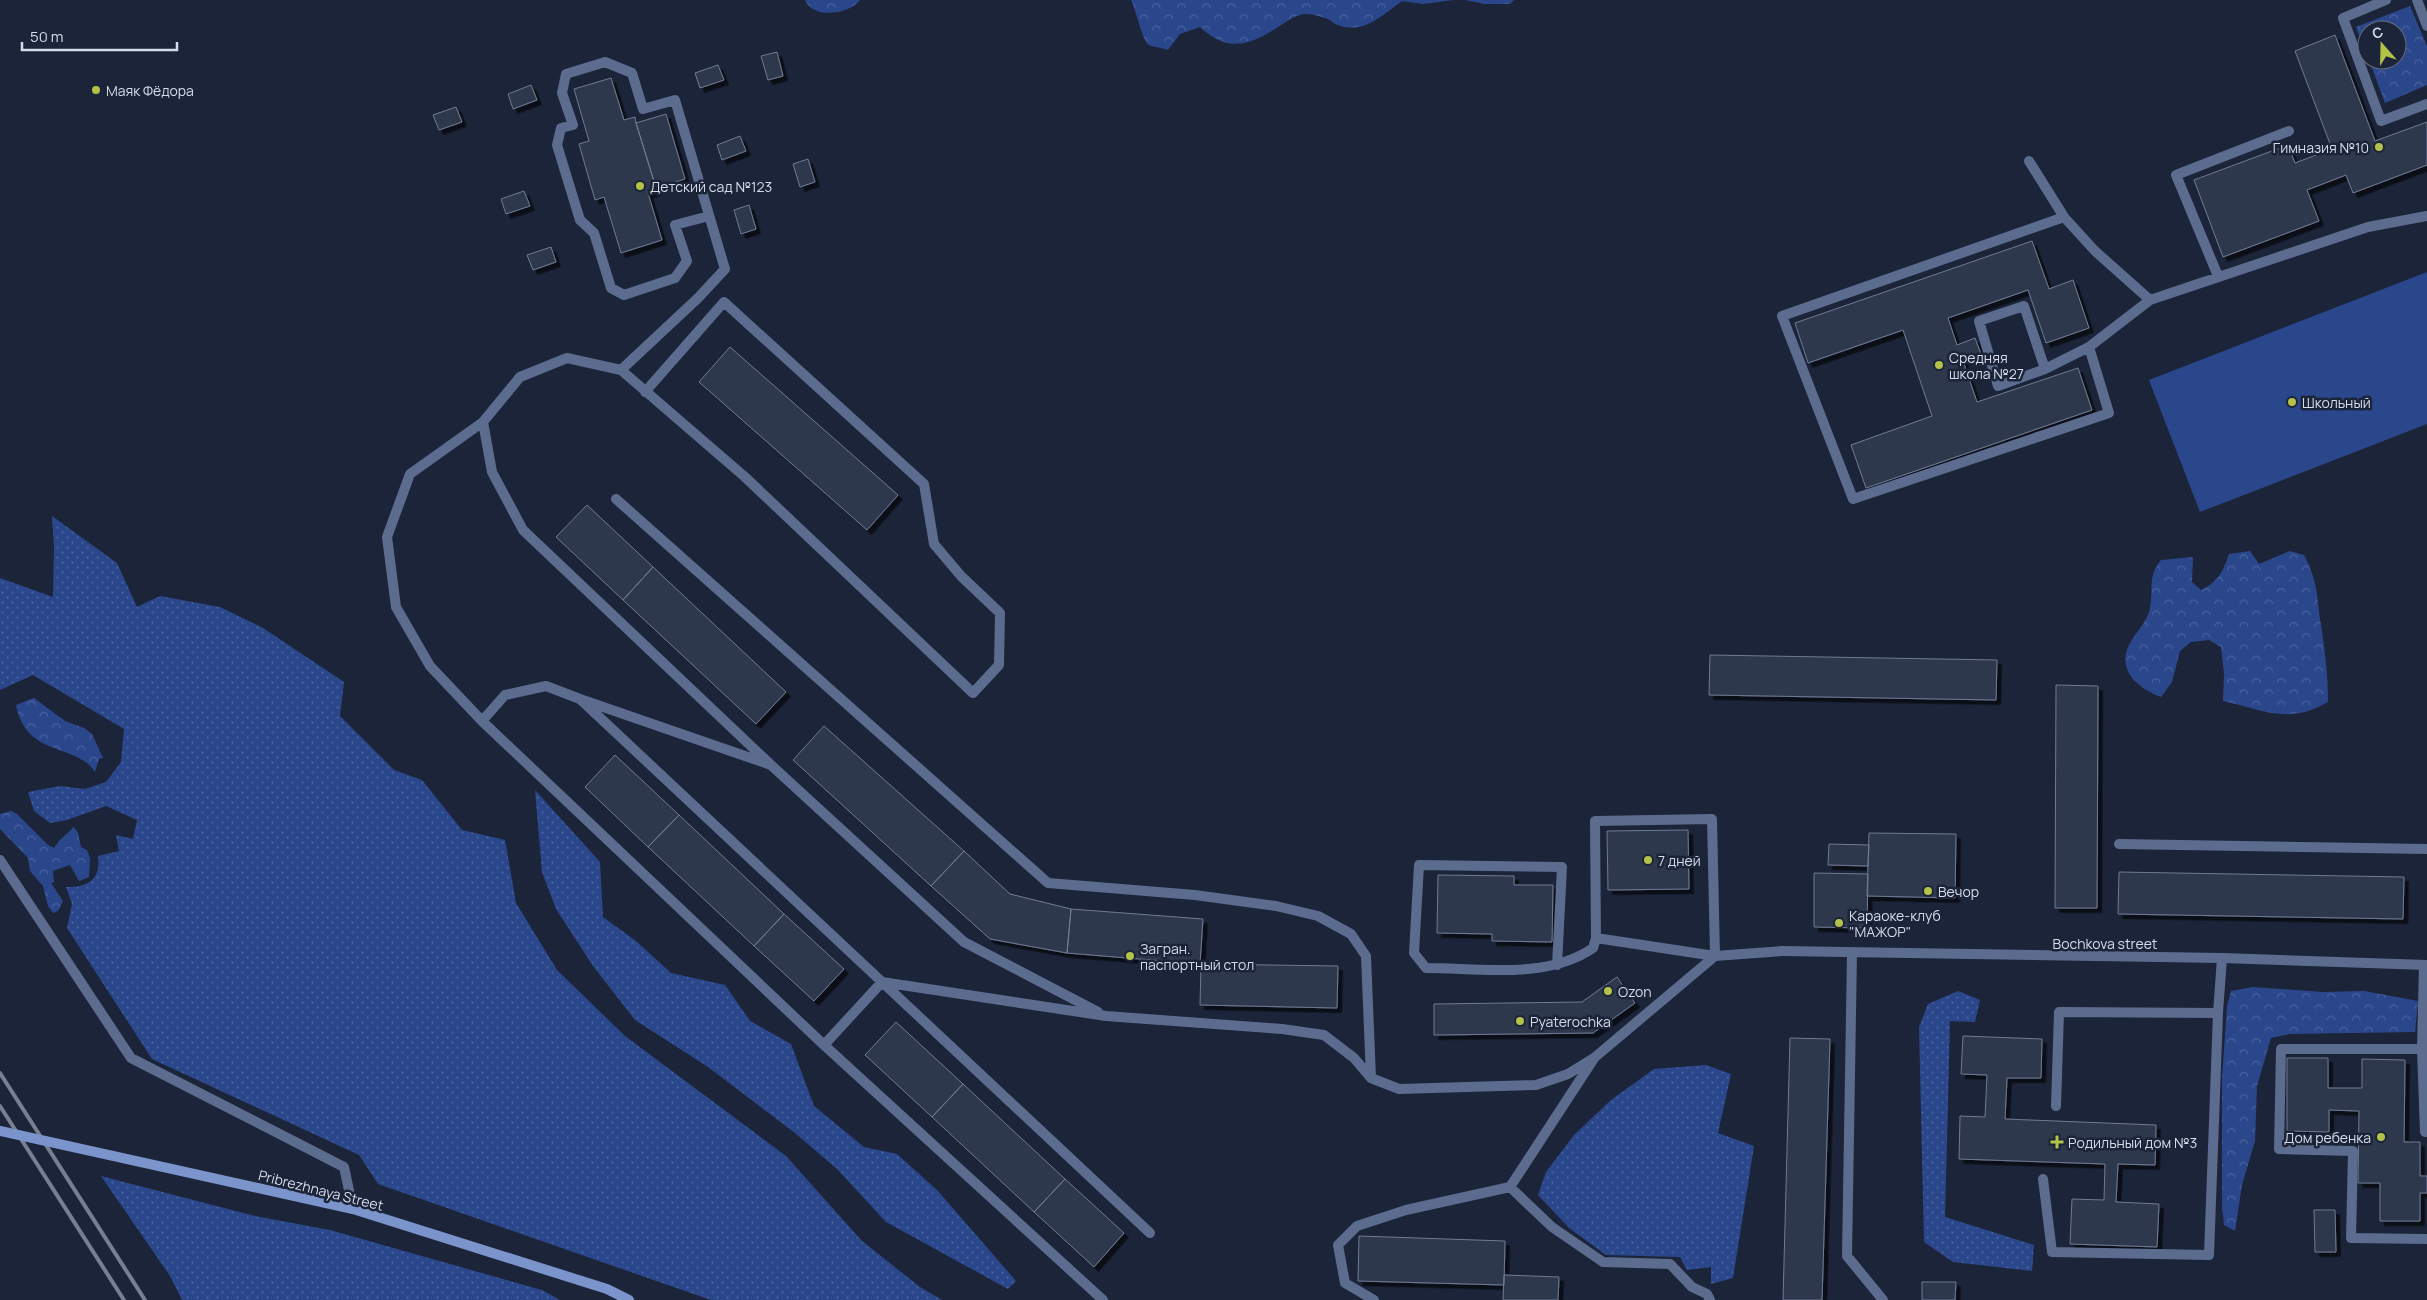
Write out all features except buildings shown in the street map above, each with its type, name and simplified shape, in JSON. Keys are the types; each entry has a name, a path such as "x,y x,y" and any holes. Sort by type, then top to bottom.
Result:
{"main road":[{"name":"Pribrezhnaya Street","path":"0,1131 353,1209 607,1290 629,1300"},
{"path":"607,1290 638,1300"}],"street":[{"path":"2386,0 2343,18 2381,121 2427,104"},
{"path":"2417,0 2427,26"},
{"path":"620,370 698,298 725,269 675,100 642,109 632,73 605,62 566,74 562,93 573,125 561,128 557,145 580,220 594,233 611,288 624,295 675,278 687,261 675,225 709,216"},
{"path":"2218,276 2176,175 2289,130"},
{"path":"2029,161 2064,217 2095,251 2150,300"},
{"path":"2045,370 2024,306 1979,321 1998,386 2045,370 2089,347 2150,300 2368,227 2427,216"},
{"path":"2064,217 1782,316 1853,499 2109,413 2089,347"},
{"path":"645,392 724,302 924,484 934,544 960,576 1000,613 999,665 973,693 744,477 645,392 620,370 567,358 520,377 483,422 410,474 387,537 396,608 430,666 482,721 824,1045 1103,1300"},
{"path":"483,422 492,472 523,530 771,765 964,942 1106,1016"},
{"path":"616,500 1048,883 1195,895 1276,906 1318,916 1350,934 1366,956 1371,1078"},
{"path":"482,721 505,695 546,686 771,765"},
{"path":"580,699 1150,1233"},
{"path":"882,982 1106,1016 1282,1029 1324,1035 1354,1058 1371,1078 1399,1088 1536,1085 1568,1074 1594,1058 1715,956 1712,819 1595,821 1596,938 1594,948 1557,965 1528,969 1426,968 1414,953 1420,865 1562,868 1557,965"},
{"path":"2119,844 2427,849"},
{"path":"0,860 131,1058 344,1167 353,1209"},
{"name":"Bochkova street","path":"1596,938 1715,956 1782,951 2222,958 2426,965"},
{"path":"1852,952 1847,1256 1883,1300"},
{"path":"2043,1179 2052,1252 2209,1255 2218,1013 2222,958"},
{"path":"2426,965 2422,1049 2425,1132 2427,1132"},
{"path":"824,1045 882,982"},
{"path":"2056,1106 2059,1012 2218,1013"},
{"path":"2422,1049 2281,1049 2279,1149 2353,1151 2351,1238 2427,1240"},
{"path":"1374,1300 1345,1283 1338,1245 1357,1226 1406,1210 1510,1187 1594,1058"},
{"path":"1510,1187 1552,1228 1603,1262 1670,1264 1692,1287 1707,1294 1710,1300"}],"green space":[{"path":"805,0 860,0 848,9 832,13 816,10 809,6"},
{"path":"1131,0 1454,0 1423,4 1402,1 1372,22 1356,27 1337,25 1323,17 1303,14 1260,38 1240,44 1230,44 1221,41 1200,27 1180,34 1168,50 1151,46 1146,42"},
{"path":"1465,0 1514,0 1510,4 1485,4"},
{"path":"2410,6 2427,46 2427,85 2385,103 2373,70 2407,70 2407,20 2374,20"},
{"name":"Школьный","path":"2427,272 2427,424 2200,512 2149,380"},
{"path":"52,516 117,563 137,607 160,596 220,607 263,628 344,682 340,716 394,770 422,780 462,830 505,840 516,903 557,970 625,1036 786,1156 862,1241 920,1287 942,1300 711,1300 378,1184 359,1155 152,1059 67,928 72,904 66,887 87,884 97,871 98,856 119,851 116,835 133,839 137,820 106,806 67,820 50,823 34,811 28,792 60,786 85,789 106,782 121,762 124,729 33,675 0,690 0,578 53,597 54,547"},
{"path":"2250,551 2259,564 2290,551 2304,555 2316,590 2326,663 2328,702 2300,713 2276,714 2223,701 2224,673 2221,647 2209,640 2191,642 2180,651 2172,682 2161,697 2138,684 2128,671 2126,654 2129,645 2149,613 2152,578 2161,560 2193,557 2192,582 2201,590 2216,580 2229,554"},
{"path":"34,698 65,721 84,728 92,734 103,758 99,759 95,772 87,763 41,742 30,734 22,722 16,705"},
{"path":"535,790 600,862 603,917 636,941 671,973 725,985 750,1021 791,1044 814,1106 864,1147 897,1154 938,1191 1016,1281 1008,1289 886,1222 837,1169 795,1133 708,1067 635,1020 593,966 556,909 542,872"},
{"path":"11,811 17,814 48,845 54,848 74,827 78,833 81,847 87,850 90,858 89,877 79,881 70,865 53,871 54,882 51,883 63,901 58,911 53,913 48,906 43,886 30,871 28,858 0,829 0,814"},
{"path":"2253,987 2323,992 2364,991 2418,1001 2415,1032 2289,1034 2271,1038 2257,1086 2255,1141 2242,1185 2235,1231 2224,1225 2222,1205 2222,1078 2227,1006 2231,991"},
{"path":"1958,991 1980,1000 1975,1022 1950,1021 1945,1217 2034,1245 2032,1271 1953,1262 1924,1242 1919,1027 1928,1004"},
{"path":"1706,1065 1731,1074 1718,1133 1754,1146 1733,1278 1711,1284 1711,1267 1687,1270 1680,1257 1606,1255 1569,1228 1538,1195 1546,1172 1574,1135 1611,1100 1654,1069"},
{"path":"101,1176 255,1216 330,1230 542,1290 560,1300 182,1300 170,1276"}],"railway":[{"path":"0,1073 145,1300"},
{"path":"0,1106 124,1300"}],"place":[{"name":"Маяк Фёдора","path":"96,90"},
{"name":"Гимназия №10","path":"2379,147"},
{"name":"Детский сад №123","path":"640,186"},
{"name":"Средняя школа №27","path":"1939,365"},
{"name":"Школьный","path":"2292,402"},
{"name":"7 дней","path":"1648,860"},
{"name":"Вечор","path":"1928,891"},
{"name":"Караоке-клуб \"МАЖОР\"","path":"1839,923"},
{"name":"Загран. паспортный стол","path":"1130,956"},
{"name":"Ozon","path":"1608,991"},
{"name":"Pyaterochka","path":"1520,1021"},
{"name":"Дом ребенка","path":"2381,1137"},
{"name":"Родильный дом №3","path":"2057,1142"}]}
